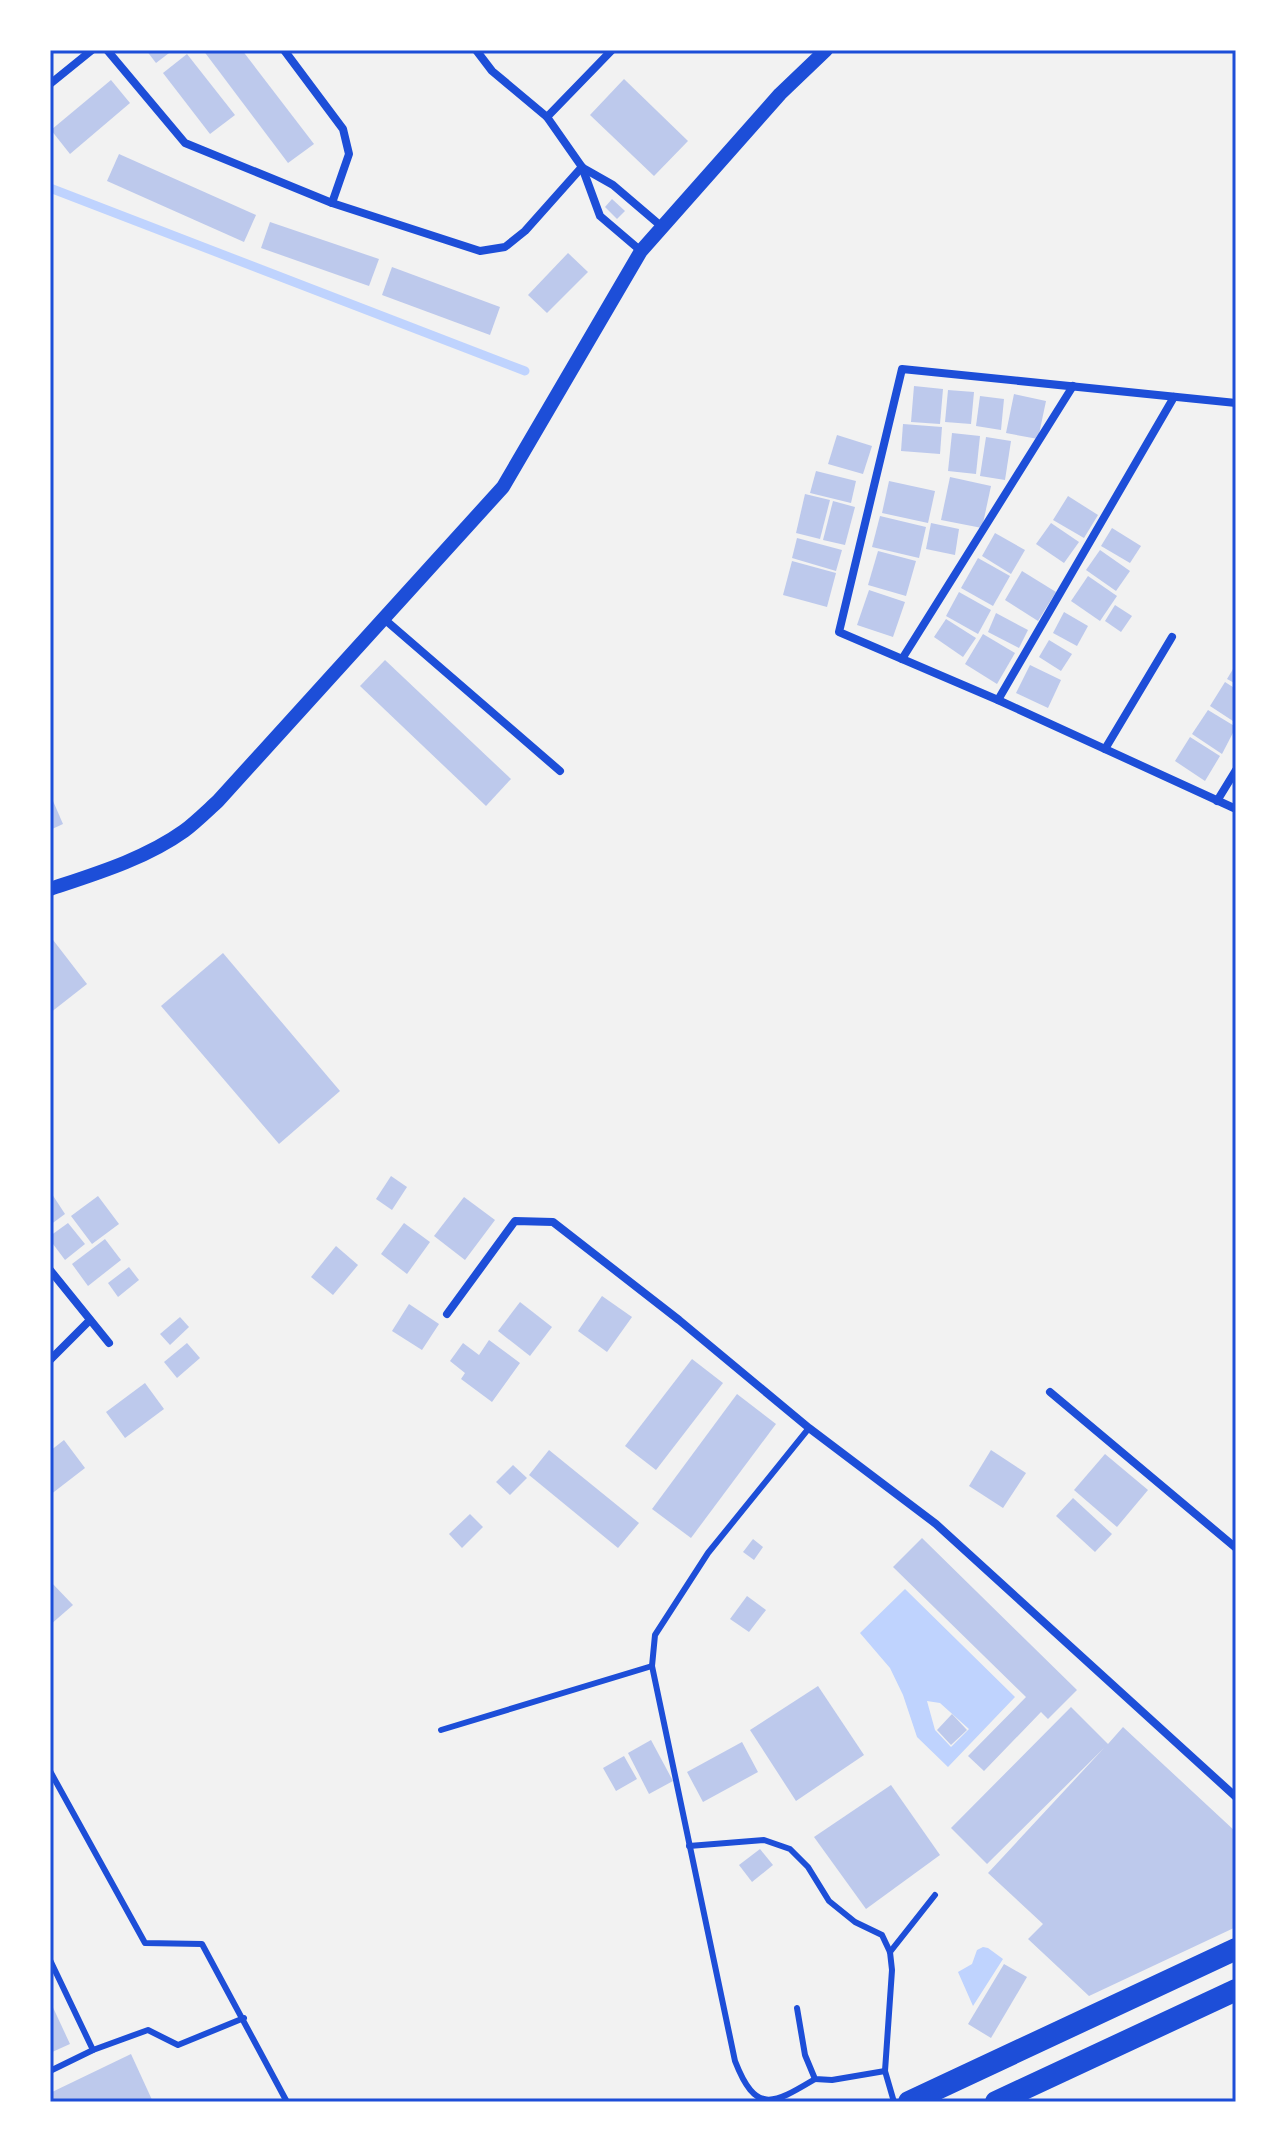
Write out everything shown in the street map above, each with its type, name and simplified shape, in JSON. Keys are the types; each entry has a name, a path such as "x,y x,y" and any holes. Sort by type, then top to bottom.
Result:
{"highway":[{"path":"909,2102 1236,1949"},
{"path":"996,2102 1236,1990"}],"street":[{"path":"50,84 92,50"},
{"path":"107,50 185,143 332,203 480,251 505,247 525,231 582,167"},
{"path":"284,50 343,129 349,154 332,203"},
{"path":"476,50 492,71 547,117 582,167 600,216 641,251"},
{"path":"547,117 612,50"},
{"path":"50,889 106,871 184,831 218,801 503,487 641,251 780,94 826,50"},
{"path":"582,167 613,185 661,226"},
{"path":"1236,403 902,369 839,632 998,700 1236,809"},
{"path":"902,659 1073,386"},
{"path":"998,700 1174,397"},
{"path":"383,618 560,771"},
{"path":"1105,749 1172,637"},
{"path":"1217,801 1236,770"},
{"path":"447,1314 515,1221 553,1222 679,1320 809,1428 936,1524 1236,1797"},
{"path":"50,1270 109,1343"},
{"path":"50,1360 90,1320"},
{"path":"1050,1392 1236,1548"}],"lane":[{"path":"809,1428 708,1553 655,1635 652,1666 735,2061 742,2080 759,2098 771,2101 815,2079 832,2080 885,2071"},
{"path":"441,1730 652,1666"},
{"path":"50,1771 145,1943 202,1944 287,2102"},
{"path":"689,1846 764,1840 790,1849 808,1867 829,1901 855,1922 882,1935 890,1952 892,1970 885,2071 894,2102"},
{"path":"890,1952 935,1895"},
{"path":"50,1960 93,2050"},
{"path":"797,2008 805,2055 815,2079"},
{"path":"50,2071 93,2050 148,2030 178,2045 244,2018"}],"water":[{"path":"905,1589 1015,1697 948,1767 917,1737 890,1668 860,1633","holes":["927,1701 940,1703 969,1729 951,1747 935,1730"]},
{"path":"983,1947 1003,1959 973,2006 958,1972 972,1964 977,1950"}],"building":[{"path":"146,50 173,50 156,63"},
{"path":"203,50 242,50 314,144 288,163"},
{"path":"187,54 235,115 210,134 163,73"},
{"path":"624,79 688,141 654,176 590,115"},
{"path":"111,80 130,103 70,154 51,130"},
{"path":"119,154 256,215 244,242 107,181"},
{"path":"612,199 625,211 617,219 605,207"},
{"path":"270,222 379,259 369,286 261,248"},
{"path":"568,253 588,272 547,313 528,295"},
{"path":"392,267 500,307 490,335 382,295"},
{"path":"914,386 943,389 940,424 911,422"},
{"path":"948,390 974,392 971,424 945,422"},
{"path":"1014,394 1046,401 1038,439 1006,433"},
{"path":"980,396 1004,399 1001,430 976,426"},
{"path":"903,424 942,427 940,454 901,451"},
{"path":"952,433 980,436 976,474 948,471"},
{"path":"837,435 872,446 863,474 828,464"},
{"path":"986,437 1011,441 1005,480 980,476"},
{"path":"816,471 856,481 851,503 810,493"},
{"path":"950,477 991,486 982,528 941,520"},
{"path":"889,481 935,491 928,523 882,513"},
{"path":"805,494 830,500 820,539 796,533"},
{"path":"1068,496 1098,515 1084,538 1053,520"},
{"path":"833,501 855,507 845,545 823,540"},
{"path":"880,516 926,527 919,558 872,547"},
{"path":"931,523 959,529 955,555 926,549"},
{"path":"1051,523 1079,542 1064,563 1036,544"},
{"path":"1112,528 1141,546 1130,563 1101,546"},
{"path":"995,533 1025,550 1011,574 982,556"},
{"path":"797,538 842,550 836,571 792,558"},
{"path":"1100,550 1130,571 1116,591 1086,570"},
{"path":"878,551 916,561 906,596 868,585"},
{"path":"978,558 1010,576 993,606 961,588"},
{"path":"792,561 836,573 827,607 783,595"},
{"path":"1022,571 1056,592 1038,621 1005,600"},
{"path":"1088,576 1117,596 1100,621 1071,601"},
{"path":"869,590 905,602 893,637 857,625"},
{"path":"959,592 991,610 978,634 946,616"},
{"path":"1115,605 1132,616 1121,632 1105,621"},
{"path":"1064,612 1088,626 1077,646 1053,633"},
{"path":"996,613 1028,630 1019,648 988,632"},
{"path":"946,619 976,638 963,657 934,637"},
{"path":"983,634 1015,653 997,684 965,664"},
{"path":"1049,640 1072,654 1061,671 1039,657"},
{"path":"385,660 511,779 486,806 360,686"},
{"path":"1236,664 1236,684 1227,679"},
{"path":"1030,665 1061,680 1048,708 1016,693"},
{"path":"1225,682 1236,689 1236,723 1210,706"},
{"path":"1208,710 1236,727 1222,754 1192,734"},
{"path":"1190,737 1220,756 1205,781 1175,761"},
{"path":"50,794 63,824 50,830"},
{"path":"50,936 87,984 50,1013"},
{"path":"223,953 340,1091 279,1144 161,1006"},
{"path":"391,1176 407,1187 392,1210 376,1199"},
{"path":"50,1191 65,1214 50,1225"},
{"path":"98,1196 119,1224 92,1244 71,1216"},
{"path":"464,1197 495,1220 465,1260 434,1236"},
{"path":"68,1223 85,1244 65,1260 50,1236"},
{"path":"404,1223 430,1242 407,1274 381,1254"},
{"path":"105,1239 121,1260 88,1286 72,1264"},
{"path":"336,1246 358,1265 333,1295 311,1277"},
{"path":"129,1267 139,1280 118,1297 108,1283"},
{"path":"602,1296 632,1317 607,1352 578,1331"},
{"path":"520,1302 552,1327 530,1356 498,1331"},
{"path":"409,1304 439,1324 422,1350 392,1331"},
{"path":"180,1317 189,1327 170,1345 160,1334"},
{"path":"489,1340 520,1363 492,1402 461,1379 465,1373 450,1361 463,1343 479,1355"},
{"path":"187,1343 200,1358 177,1378 164,1362"},
{"path":"692,1359 723,1383 656,1470 625,1446"},
{"path":"145,1383 164,1409 125,1438 106,1412"},
{"path":"737,1394 776,1424 691,1538 652,1509"},
{"path":"64,1440 85,1468 50,1495 50,1451"},
{"path":"549,1450 639,1523 618,1548 529,1475"},
{"path":"991,1450 1026,1473 1003,1508 969,1486"},
{"path":"1105,1454 1148,1490 1117,1527 1074,1490"},
{"path":"513,1465 527,1478 510,1495 496,1482"},
{"path":"1073,1498 1112,1534 1095,1552 1056,1516"},
{"path":"470,1514 483,1527 462,1548 449,1534"},
{"path":"922,1538 1077,1690 1048,1719 1041,1712 984,1771 968,1756 1026,1697 893,1567"},
{"path":"753,1539 763,1547 754,1560 743,1552"},
{"path":"50,1581 73,1605 50,1625"},
{"path":"747,1596 766,1610 749,1632 730,1619"},
{"path":"818,1686 864,1755 796,1801 750,1730"},
{"path":"1071,1707 1108,1744 1123,1727 1236,1832 1236,1927 1089,1996 1028,1939 1043,1924 988,1873 1104,1748 987,1864 951,1828"},
{"path":"952,1714 967,1730 951,1745 937,1730"},
{"path":"651,1740 673,1781 649,1794 628,1753"},
{"path":"742,1742 758,1772 703,1802 687,1772"},
{"path":"624,1756 637,1779 616,1791 603,1768"},
{"path":"891,1785 940,1855 866,1909 814,1837"},
{"path":"760,1849 773,1865 752,1882 739,1865"},
{"path":"1004,1964 1027,1977 991,2038 968,2024"},
{"path":"50,2001 70,2044 50,2053"},
{"path":"131,2054 153,2102 50,2102 50,2093"}],"waterway":[{"path":"50,188 525,371"}]}
